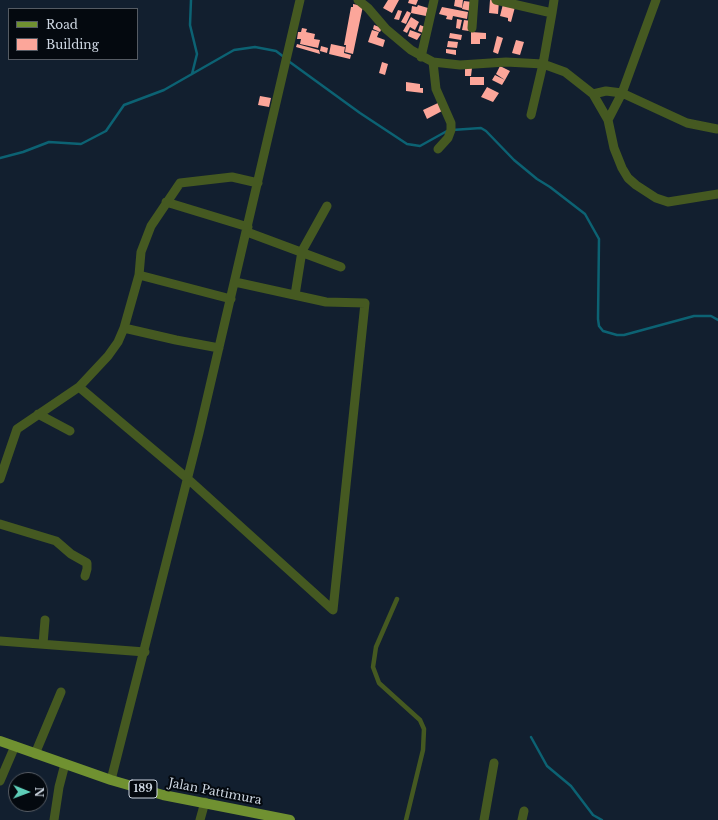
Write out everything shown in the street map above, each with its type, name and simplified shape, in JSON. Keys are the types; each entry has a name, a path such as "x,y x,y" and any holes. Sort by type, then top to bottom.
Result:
{"main road":[{"name":"Jalan Pattimura","path":"0,741 111,780 164,795 205,802 285,820"}],"street":[{"path":"111,780 188,479 300,0"},
{"path":"358,0 368,8 386,29 421,57 433,62 460,65 506,62 543,64 565,72 594,94 608,120 614,148 622,168 628,178 646,192 668,202 718,194"},
{"path":"421,57 434,0"},
{"path":"472,28 474,0"},
{"path":"496,0 552,13"},
{"path":"531,115 543,64 554,0"},
{"path":"608,120 622,93 656,0"},
{"path":"433,62 436,90 451,123 451,130 448,138 438,149"},
{"path":"594,94 606,91 622,93 687,123 716,129"},
{"path":"0,479 14,434 24,423 79,387 108,356 118,342 124,328 139,275 143,244 151,226 176,186 182,181 232,177 258,182"},
{"path":"166,202 247,230 341,267"},
{"path":"295,296 302,251 327,206"},
{"path":"139,275 231,299"},
{"path":"79,387 188,479 333,610 364,304 326,302 235,282"},
{"path":"124,328 219,348"},
{"path":"38,414 70,431"},
{"path":"0,524 56,540 74,557 85,561 88,566 85,576"},
{"path":"43,644 45,620"},
{"path":"0,641 144,652"},
{"path":"36,754 61,692"},
{"path":"0,781 15,746"},
{"path":"484,820 494,762"},
{"path":"54,820 59,787 65,764"},
{"path":"200,820 205,802"}],"lane":[{"path":"397,599 376,647 373,666 379,683 420,720 424,729 423,750 406,820"}],"building":[{"path":"388,0 399,0 392,13 383,8"},
{"path":"409,0 418,0 416,5 408,3"},
{"path":"455,0 463,0 462,8 454,6"},
{"path":"490,0 499,1 498,14 489,13"},
{"path":"464,1 472,2 471,11 462,9"},
{"path":"353,4 363,6 353,54 345,52 346,45 344,45 351,7 353,7"},
{"path":"503,4 515,7 511,22 508,21 508,18 500,16"},
{"path":"418,5 428,8 426,16 411,13 412,6 417,7"},
{"path":"442,7 468,12 467,19 453,16 452,20 446,19 447,16 439,14"},
{"path":"398,10 402,11 399,20 394,19"},
{"path":"407,11 411,13 406,24 401,22"},
{"path":"411,17 419,22 415,30 410,27 407,33 403,31"},
{"path":"457,19 462,20 460,29 456,28"},
{"path":"464,20 471,21 469,31 462,30"},
{"path":"374,25 382,28 380,32 373,29"},
{"path":"420,25 425,27 423,33 418,31"},
{"path":"302,28 307,29 306,32 315,34 314,39 320,40 318,48 300,44 301,39 297,39 298,32 301,32"},
{"path":"372,30 379,32 377,37 385,40 383,47 368,42"},
{"path":"410,30 421,34 417,40 408,36"},
{"path":"471,32 486,33 486,39 480,39 480,44 471,44"},
{"path":"450,33 462,35 461,40 449,38"},
{"path":"497,36 503,38 498,54 493,52"},
{"path":"516,40 524,42 520,55 512,53"},
{"path":"448,41 458,42 457,48 447,47"},
{"path":"297,44 319,50 320,54 296,47"},
{"path":"331,44 345,47 344,53 351,55 350,59 329,54"},
{"path":"321,46 328,48 327,53 320,51"},
{"path":"446,49 456,50 456,55 446,53"},
{"path":"382,62 388,64 385,75 379,73"},
{"path":"500,66 510,71 505,80 496,74"},
{"path":"465,68 472,68 471,76 465,76"},
{"path":"495,75 505,80 502,85 492,80"},
{"path":"470,77 484,77 484,85 470,85"},
{"path":"406,82 420,84 420,88 423,88 423,93 406,91"},
{"path":"487,87 499,93 493,102 481,97"},
{"path":"260,96 271,98 269,107 258,105"},
{"path":"438,103 442,111 427,119 423,110"}],"waterway":[{"path":"191,0 190,25 197,54 192,74"},
{"path":"0,158 23,152 49,142 81,144 106,131 124,105 164,90 234,50 255,47 276,51 284,57"},
{"path":"287,60 360,113 407,144 420,146 447,131"},
{"path":"452,130 481,128 486,131 514,160 585,214 599,239 598,319 599,326 603,331 617,335 624,335 694,316 711,316 718,320"},
{"path":"531,737 547,766 571,786 593,815 602,820"}]}
